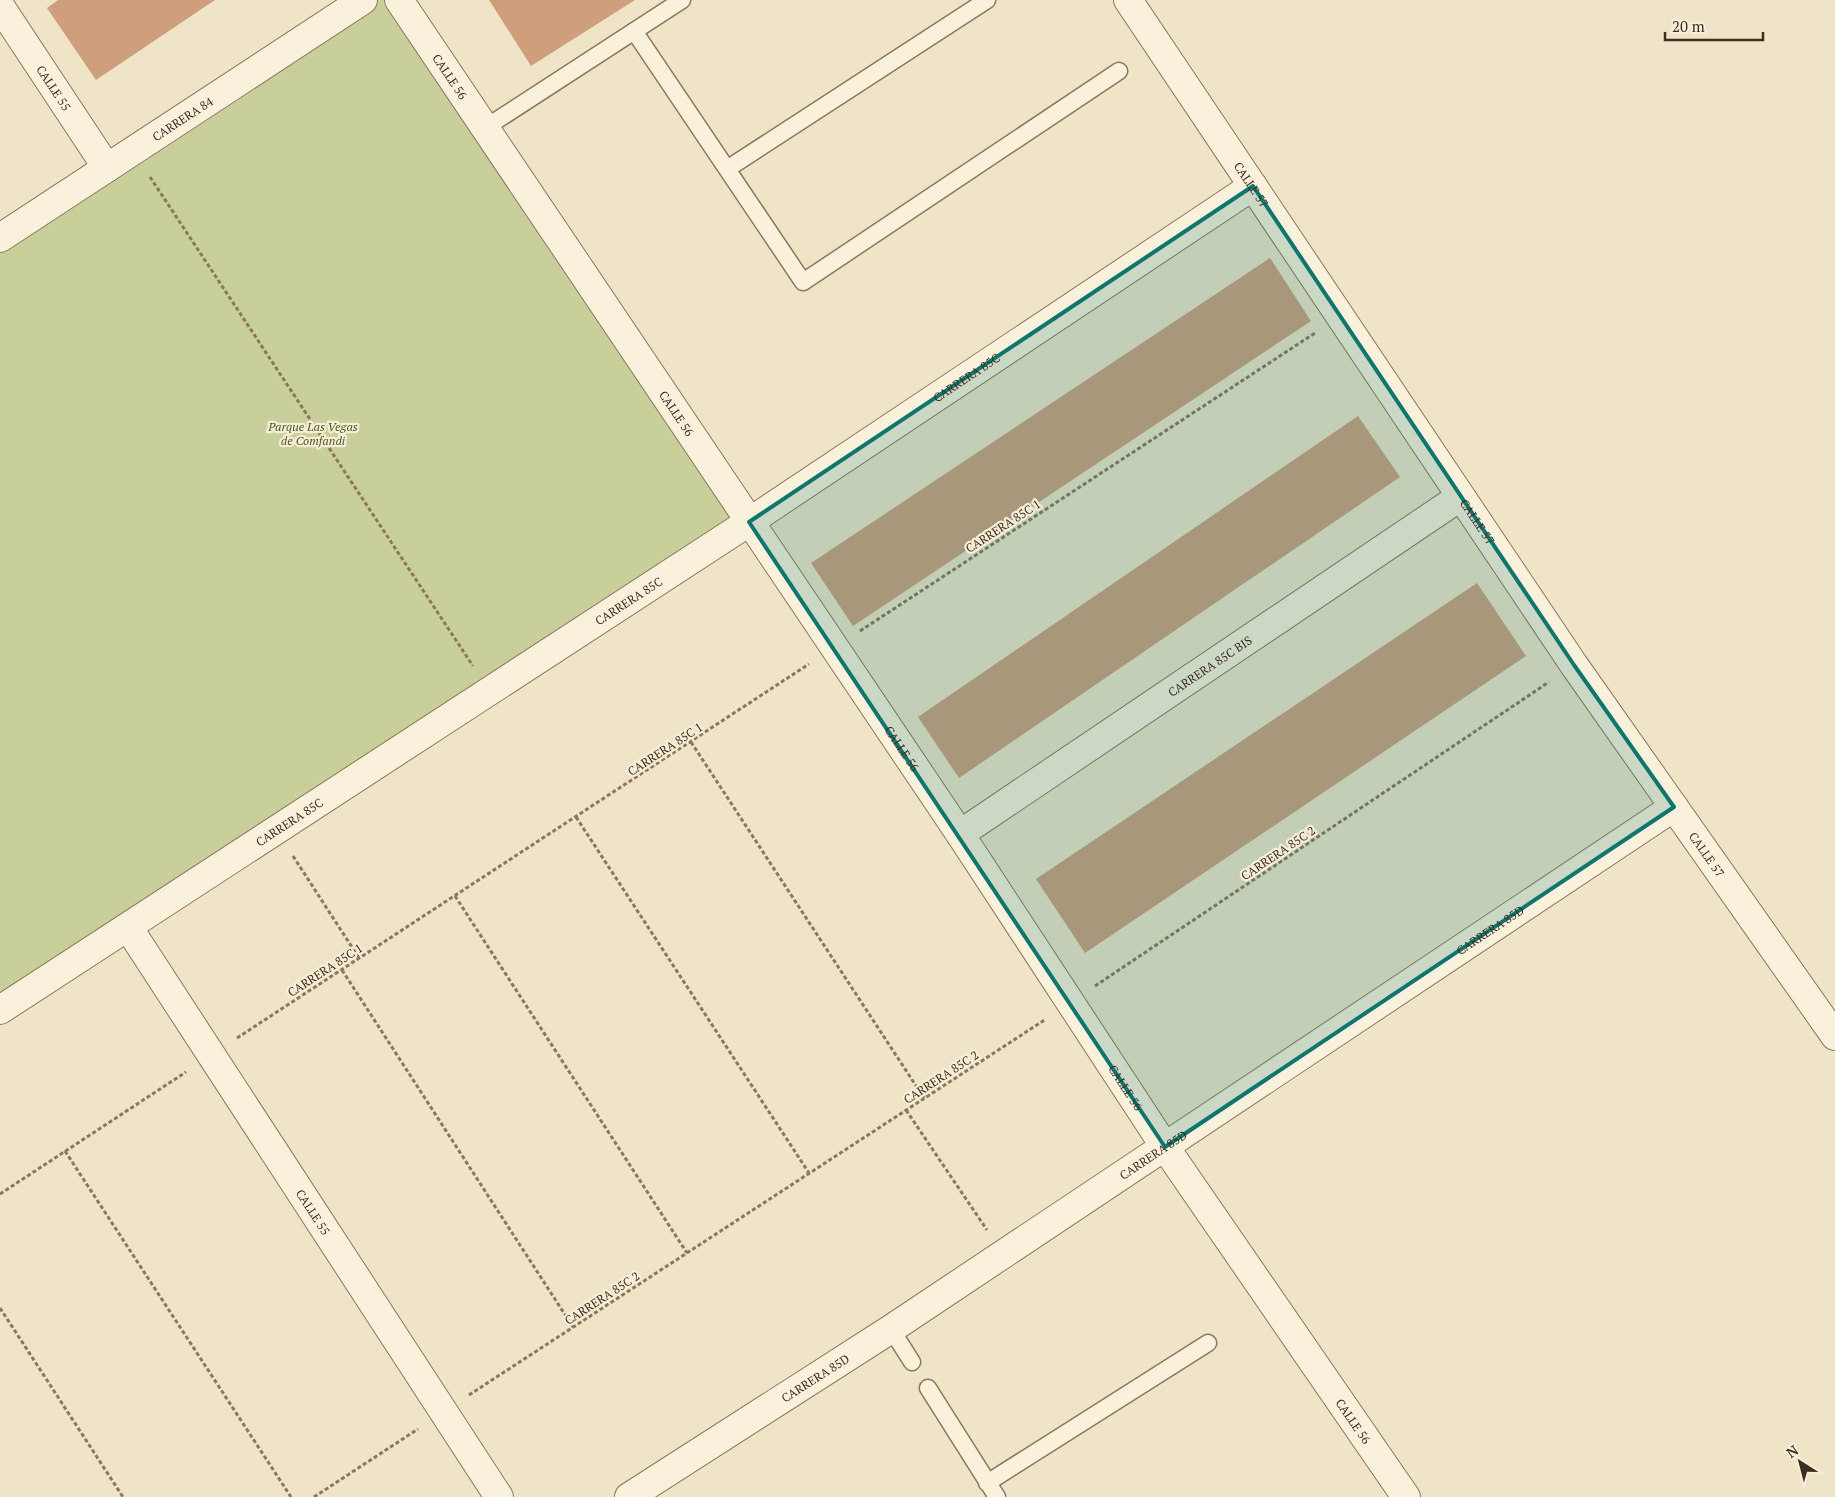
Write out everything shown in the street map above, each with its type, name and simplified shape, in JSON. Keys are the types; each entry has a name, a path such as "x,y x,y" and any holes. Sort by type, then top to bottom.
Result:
{"street":[{"name":"CARRERA 84","path":"0,238 364,0"},
{"name":"CALLE 56","path":"399,0 960,834 1165,1147 1406,1497"},
{"name":"CALLE 57","path":"1128,0 1338,317 1574,665 1835,1036"},
{"name":"CALLE 55","path":"0,6 107,168"},
{"name":"CARRERA 85C","path":"0,1010 749,522 1253,186"},
{"name":"CARRERA 85C BIS","path":"960,834 1460,496"},
{"name":"CARRERA 85D","path":"629,1497 891,1330 1674,807"},
{"name":"CALLE 55","path":"128,927 498,1497"}],"lane":[{"path":"485,128 682,0"},
{"path":"726,169 987,0"},
{"path":"634,31 803,282 1119,71"},
{"path":"891,1330 912,1362"},
{"path":"988,1483 1208,1342"},
{"path":"928,1388 997,1497"}],"path":[{"path":"133,151 490,691"},
{"name":"CARRERA 85C 1","path":"0,1194 1338,317"},
{"name":"CARRERA 85C 2","path":"314,1497 1070,1003 1574,665"},
{"path":"691,742 924,1098"},
{"path":"576,816 809,1174"},
{"path":"277,830 359,958"},
{"path":"454,896 687,1253"},
{"path":"342,970 573,1327"},
{"path":"906,1110 1003,1254"},
{"path":"65,1151 291,1497"},
{"path":"0,1308 123,1497"}],"highlighted area":[{"path":"1253,186 1574,665 1674,807 1165,1147 749,522"}],"green space":[{"name":"Parque Las Vegas de Comfandi","path":"363,0 399,0 749,522 0,1010 0,238"}],"building":[{"path":"58,0 215,0 96,80 47,8"},
{"path":"489,0 635,0 531,66"},
{"path":"1270,258 1311,321 853,626 811,563"},
{"path":"1358,416 1400,477 959,778 918,717"},
{"path":"1477,583 1526,656 1085,953 1036,879"}]}
